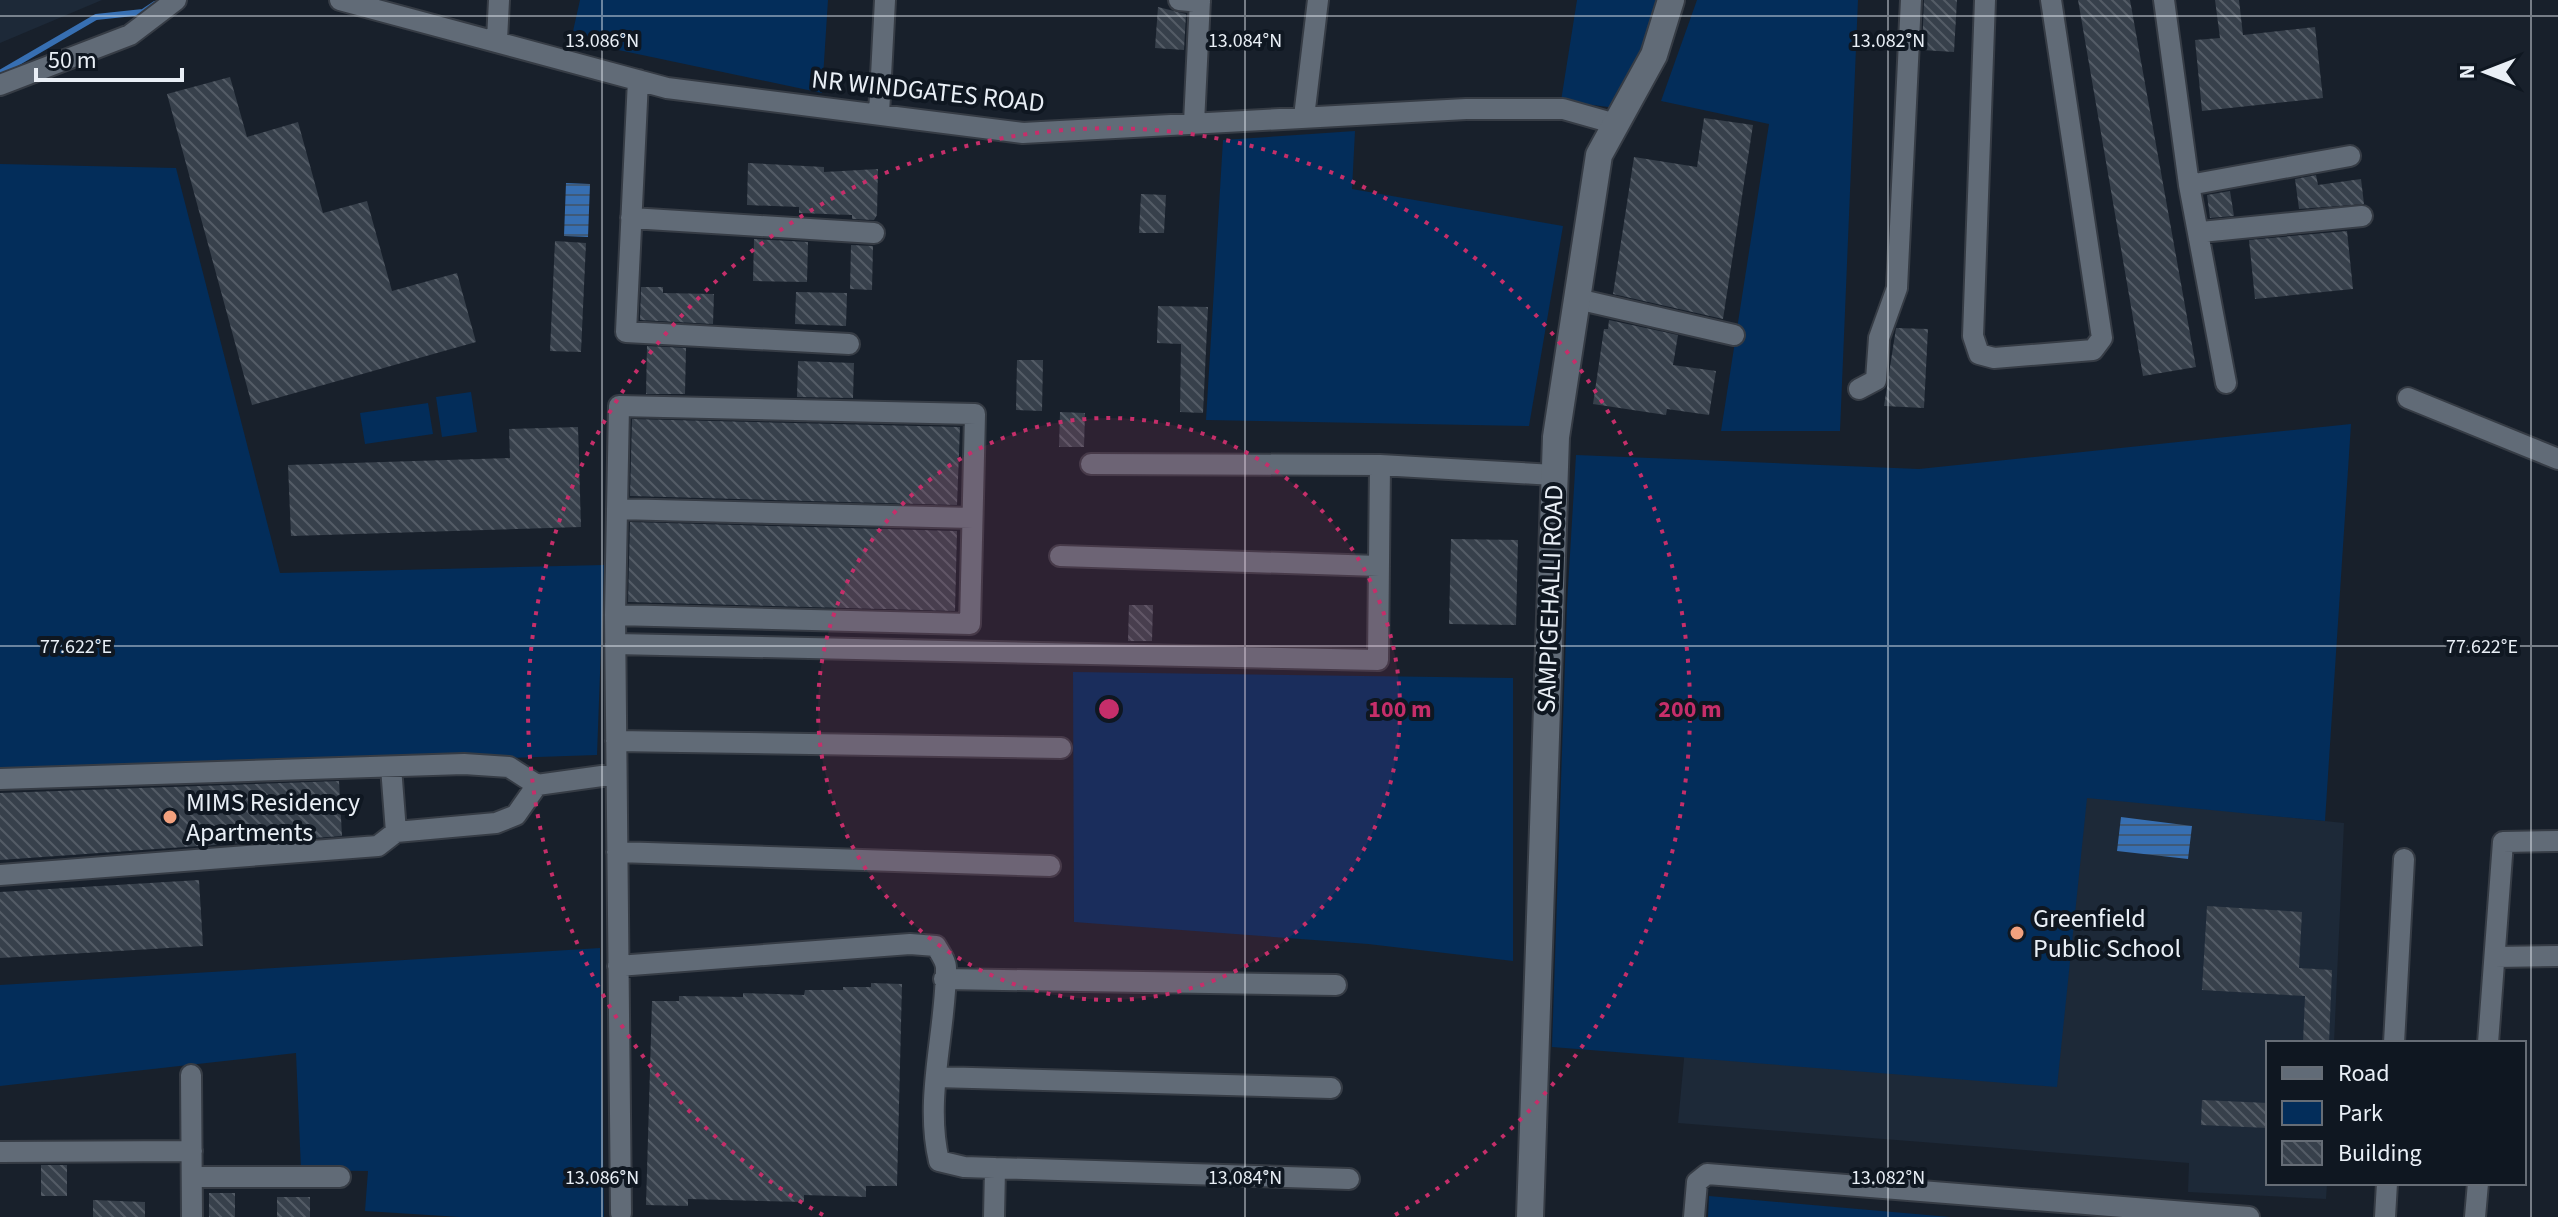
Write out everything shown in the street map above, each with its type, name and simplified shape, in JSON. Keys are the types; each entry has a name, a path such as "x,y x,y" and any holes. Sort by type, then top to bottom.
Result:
{"street":[{"path":"0,85 130,35 176,0"},
{"name":"NR WINDGATES ROAD","path":"340,0 667,88 1023,133 1466,109 1563,109 1616,124"},
{"path":"497,40 499,0"},
{"path":"879,114 885,0"},
{"path":"1179,0 1200,1 1194,123"},
{"path":"1304,117 1318,0"},
{"name":"SAMPIGEHALLI ROAD","path":"1530,1217 1556,437 1599,155 1654,55 1671,0"},
{"path":"1859,389 1876,380 1879,338 1897,288 1911,0"},
{"path":"1985,0 1973,336 1979,354 1994,358 2093,350 2102,338 2051,0"},
{"path":"2164,0 2189,185 2201,232 2226,383"},
{"path":"638,80 626,332 849,344"},
{"path":"2189,185 2350,156"},
{"path":"2201,232 2362,216"},
{"path":"631,218 874,233"},
{"path":"1577,299 1734,335"},
{"path":"2408,398 2558,459"},
{"path":"615,615 970,624 975,414 619,406 615,615 615,644 621,1213"},
{"path":"1091,464 1380,465 1554,475"},
{"path":"615,644 1378,660 1380,465"},
{"path":"617,509 972,518"},
{"path":"1060,556 1379,566"},
{"path":"616,741 1061,748"},
{"path":"0,779 391,767 509,767 537,785 616,774"},
{"path":"391,767 396,832"},
{"path":"0,875 378,846 396,832 496,823 516,815 537,785"},
{"path":"2488,1041 2503,842 2558,841"},
{"path":"617,852 1050,866"},
{"path":"2394,1041 2404,859"},
{"path":"618,966 910,944 936,946 946,965 936,1077 934,1139 939,1161 964,1167 1349,1179"},
{"path":"2495,957 2558,956"},
{"path":"944,979 1336,985"},
{"path":"191,1075 192,1217"},
{"path":"936,1077 1331,1088"},
{"path":"0,1152 192,1151"},
{"path":"994,1217 995,1168"},
{"path":"1694,1217 1697,1182 1707,1174 2249,1217"},
{"path":"192,1177 340,1177"},
{"path":"2385,1217 2387,1185"},
{"path":"2475,1217 2478,1185"}],"shaded area":[{"path":"0,0 102,0 0,43"},
{"path":"566,183 590,184 588,237 564,236"},
{"name":"Greenfield Public School","path":"1711,771 2112,799 2344,823 2334,1041 2266,1041 2266,1185 2327,1185 2326,1199 2188,1192 2189,1163 1678,1123"},
{"path":"2121,817 2192,826 2188,859 2117,851"}],"green space":[{"path":"580,0 828,0 822,93 571,40"},
{"path":"1577,0 1659,0 1645,47 1616,108 1561,101"},
{"path":"1697,0 1858,0 1840,431 1721,431 1769,124 1661,101"},
{"path":"1355,131 1352,189 1563,226 1529,426 1206,420 1223,140"},
{"path":"0,164 176,168 280,573 604,565 597,755 0,775"},
{"path":"471,392 477,432 442,437 436,397"},
{"path":"428,403 433,434 365,444 360,413"},
{"path":"2351,424 2325,821 2087,798 2057,1087 1552,1047 1567,604 1576,455 1919,469"},
{"path":"1073,672 1513,678 1513,961 1368,944 1074,922"},
{"path":"600,948 604,1217 460,1217 365,1211 368,1171 301,1170 296,1053 0,1086 0,985"},
{"path":"1709,1196 1950,1217 1708,1217"}],"building":[{"path":"1924,0 1957,0 1954,52 1922,50"},
{"path":"2078,0 2130,0 2196,367 2143,376"},
{"path":"2215,0 2239,0 2243,35 2315,27 2323,98 2202,111 2195,40 2220,38"},
{"path":"1158,7 1186,14 1184,50 1155,48"},
{"path":"230,77 247,137 298,122 323,213 367,201 392,291 457,273 476,342 252,405 167,94"},
{"path":"1704,118 1753,125 1723,319 1613,294 1634,157 1697,167"},
{"path":"748,163 824,167 824,172 878,169 877,215 874,220 852,219 852,215 799,213 799,207 747,205"},
{"path":"2316,175 2318,185 2361,179 2364,204 2299,209 2295,179"},
{"path":"2230,191 2234,216 2210,218 2207,195"},
{"path":"1141,194 1166,195 1164,233 1139,233"},
{"path":"2347,231 2353,289 2255,299 2249,240"},
{"path":"754,239 808,242 807,282 753,281"},
{"path":"555,241 586,243 581,352 550,351"},
{"path":"851,245 873,246 872,290 850,289"},
{"path":"641,287 663,287 663,293 714,294 713,324 640,320"},
{"path":"796,292 847,293 846,326 795,324"},
{"path":"1158,306 1208,307 1203,413 1180,412 1181,344 1157,343"},
{"path":"1609,320 1678,335 1673,365 1716,371 1709,415 1667,409 1666,415 1593,404 1604,329 1608,329"},
{"path":"1896,328 1928,329 1924,408 1884,406"},
{"path":"647,346 686,348 685,394 646,394"},
{"path":"1017,360 1043,360 1042,411 1016,410"},
{"path":"798,361 854,363 853,398 797,397"},
{"path":"1060,412 1085,413 1084,447 1059,447"},
{"path":"632,419 960,427 957,505 630,496"},
{"path":"578,427 581,527 291,536 288,465 510,458 509,429"},
{"path":"630,522 957,531 955,611 628,602"},
{"path":"1451,539 1518,540 1516,625 1449,624"},
{"path":"1129,605 1153,605 1152,641 1128,641"},
{"name":"MIMS Residency Apartments","path":"339,781 342,836 0,860 0,793"},
{"path":"199,880 203,946 0,958 0,892"},
{"path":"2207,906 2302,912 2299,968 2332,970 2329,1041 2303,1041 2305,996 2202,990"},
{"path":"871,983 902,984 897,1186 866,1186 866,1197 804,1195 804,1202 688,1199 688,1206 646,1205 652,1001 679,1001 679,996 743,997 743,993 804,995 805,990 843,990 843,987 871,987"},
{"path":"2202,1100 2266,1103 2266,1128 2201,1125"},
{"path":"41,1165 67,1165 67,1196 41,1196"},
{"path":"209,1193 235,1193 235,1217 209,1217"},
{"path":"277,1197 310,1197 310,1217 277,1217"},
{"path":"93,1200 145,1202 145,1217 93,1217"}],"waterway":[{"path":"0,73 96,17 143,12 155,4"}],"place":[{"name":"MIMS Residency Apartments","path":"170,817"},
{"name":"Greenfield Public School","path":"2017,933"}]}
